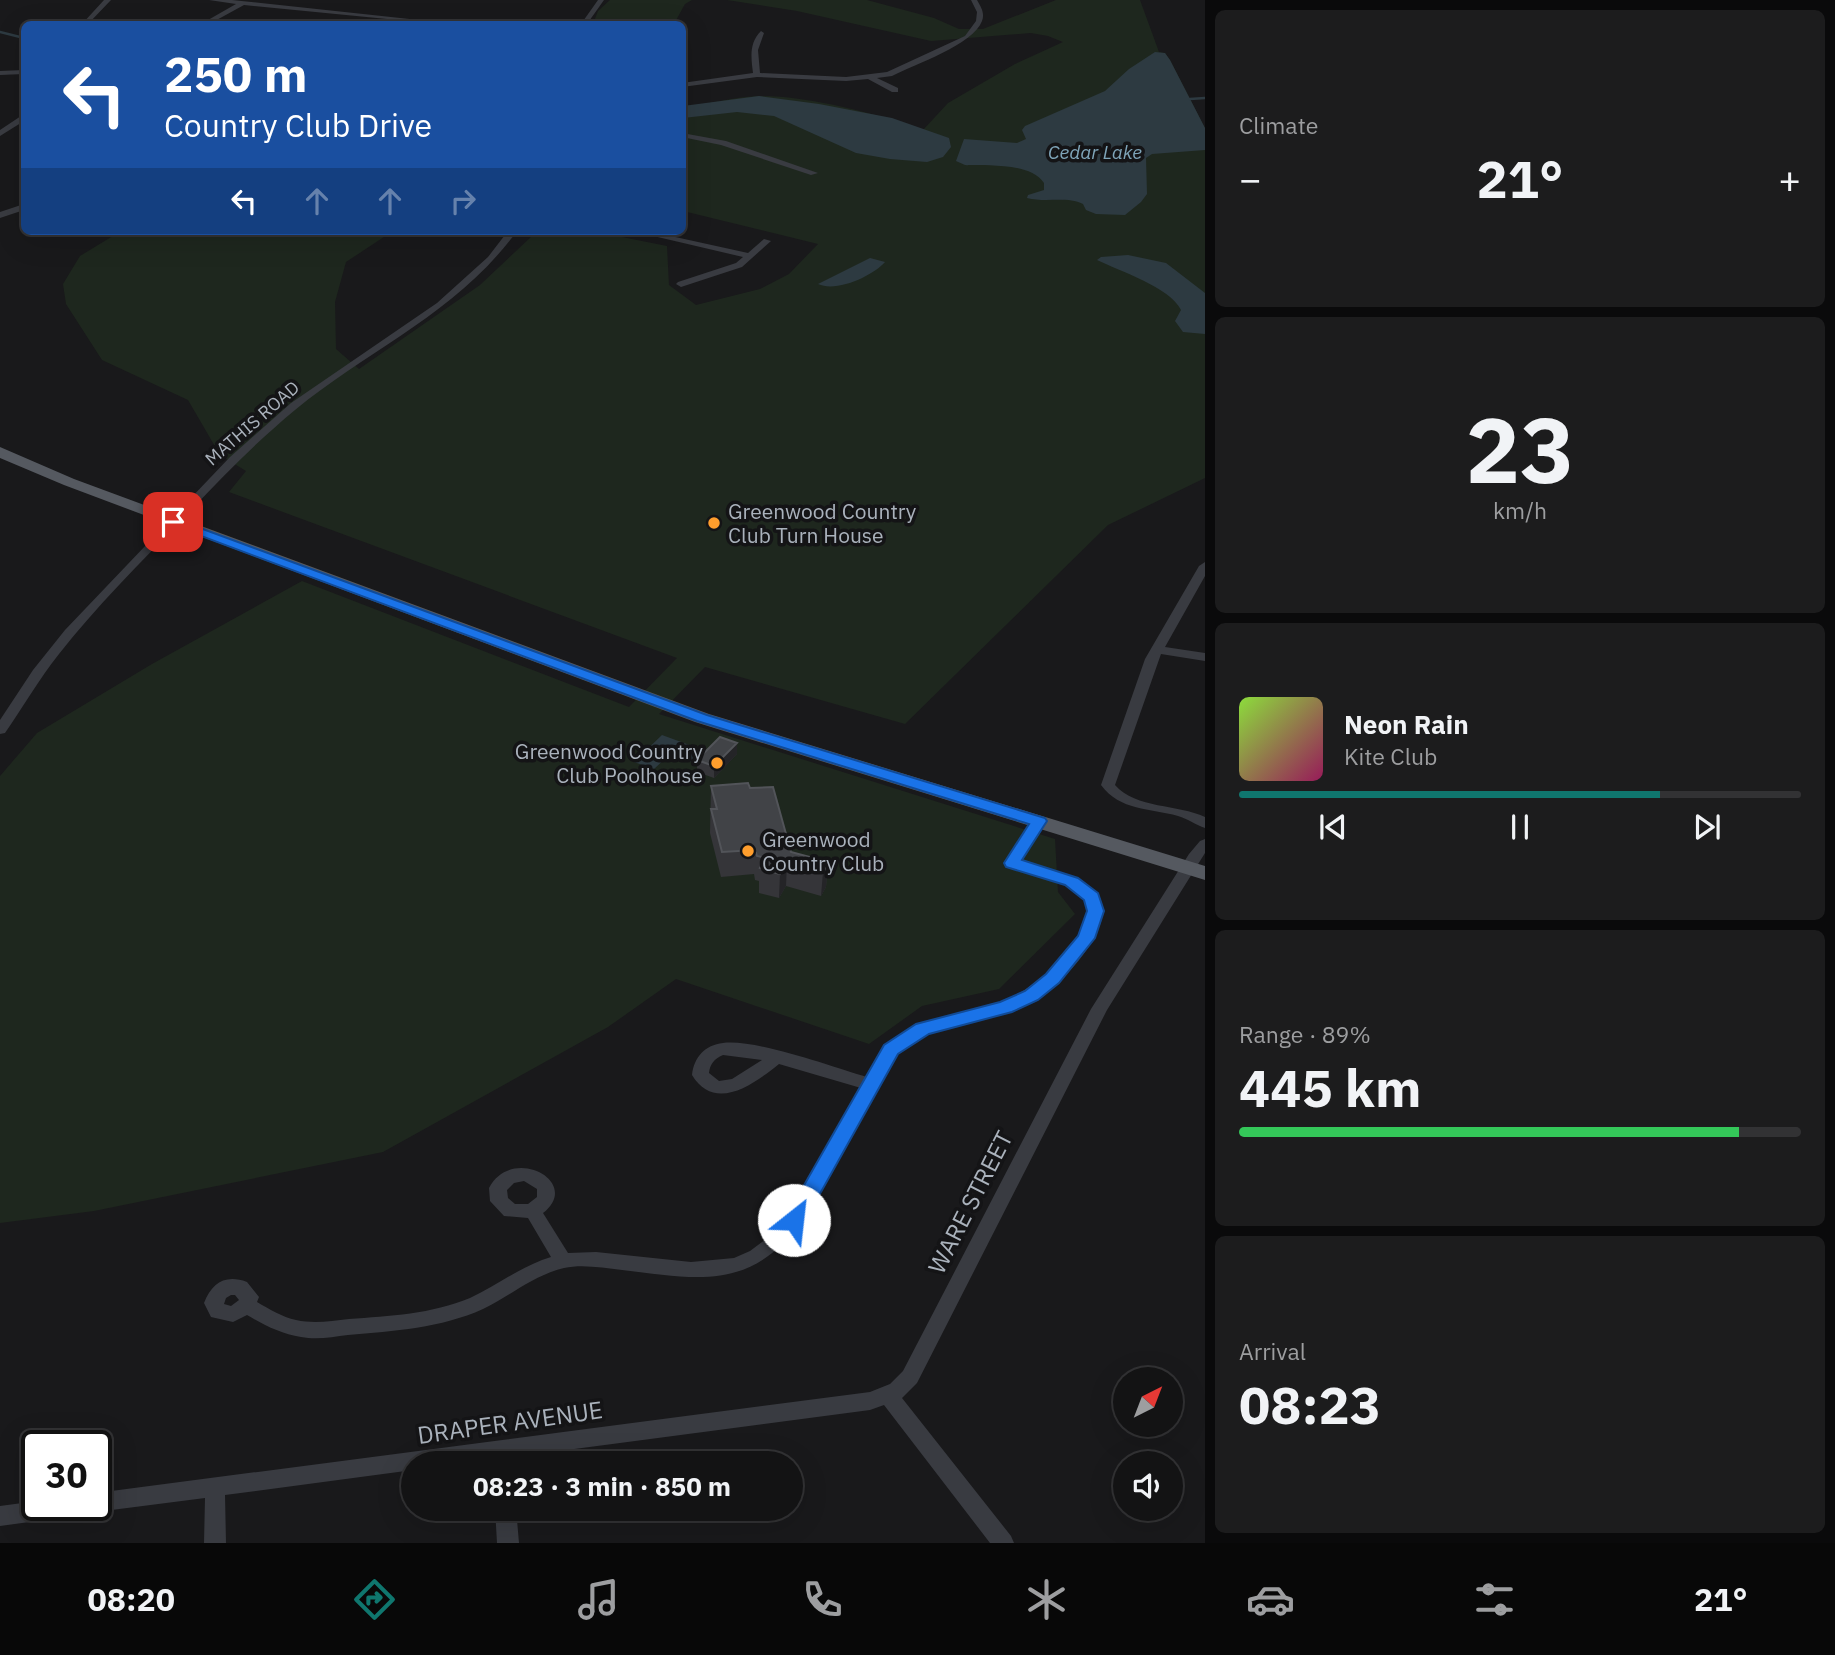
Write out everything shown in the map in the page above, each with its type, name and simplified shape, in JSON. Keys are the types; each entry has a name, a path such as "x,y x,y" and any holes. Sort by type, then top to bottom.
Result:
{"main road":[{"path":"0,453 173,522 702,718 1196,870"}],"street":[{"path":"88,21 108,0"},
{"path":"212,0 418,21"},
{"path":"586,21 601,0"},
{"path":"686,84 757,75 836,79 871,77 906,68 967,37 979,21 980,12 974,0"},
{"path":"210,21 242,4"},
{"path":"352,21 360,16"},
{"path":"757,75 754,50 761,33"},
{"path":"0,73 21,72"},
{"path":"871,77 895,90"},
{"path":"0,134 21,123"},
{"path":"686,136 723,143 814,173"},
{"path":"0,215 21,208"},
{"name":"MATHIS ROAD","path":"0,730 39,671 173,522 244,450 294,406 469,282 510,235"},
{"path":"654,235 751,256"},
{"path":"681,284 722,273 751,256 767,241"},
{"path":"1205,566 1156,649 1108,785 1117,796 1129,801 1183,813 1205,823"},
{"path":"1156,649 1205,657"},
{"path":"247,1306 281,1325 306,1330 411,1322 464,1309 547,1266 563,1261 595,1259 711,1269 745,1263 767,1252 779,1242 794,1220 891,1050 901,1041 935,1024 987,1012 1031,995 1053,978 1086,938 1096,911 1091,897 1072,881 1012,863 1039,821"},
{"name":"WARE STREET","path":"889,1396 904,1387 910,1377 1099,1009 1196,870 1200,847 1205,844"},
{"path":"775,1058 870,1084"},
{"path":"533,1211 563,1261"},
{"path":"889,1396 1003,1543"},
{"name":"DRAPER AVENUE","path":"539,1451 889,1396"},
{"name":"DRAPER AVENUE","path":"112,1501 401,1467"},
{"path":"215,1487 215,1543"},
{"path":"0,1516 21,1513"},
{"path":"506,1521 508,1543"}],"shaded area":[{"path":"610,0 692,0 685,4 676,21 594,21 598,11"},
{"name":"Greenwood Country Club","path":"727,0 867,0 934,18 959,29 983,29 1056,0 1140,0 1159,52 1165,53 1170,60 1205,128 1205,478 1108,525 905,724 705,667 659,714 1055,839 1058,892 1075,914 999,989 922,1006 869,1044 676,979 608,1027 383,1152 94,1211 0,1223 0,776 37,733 152,664 302,581 629,707 677,658 229,492 246,471 220,455 188,400 102,360 66,304 63,284 80,256 114,235 387,235 346,262 335,302 336,349 359,369 480,285 533,235 612,235 667,246 669,285 696,305 760,289 789,274 818,244 686,212 686,106 758,96 797,99 842,107 923,130 948,103 1015,64 1063,42 1031,33 931,41 797,11"}],"water":[{"name":"Cedar Lake","path":"1155,52 1165,53 1170,60 1205,128 1205,150 1152,154 1146,158 1147,194 1125,215 1096,214 1086,210 1083,204 1070,200 1027,198 1028,195 1044,190 1044,183 1029,171 965,165 956,161 964,139 1017,143 1026,139 1022,130 1025,126 1105,91 1129,69"},
{"path":"759,96 819,104 892,118 949,138 951,147 943,157 927,162 890,159 856,153 774,116 737,112 686,118 686,106"},
{"path":"1128,255 1166,263 1205,293 1205,334 1183,332 1175,321 1181,310 1166,294 1097,260 1101,257"},
{"path":"870,258 885,262 855,281 835,286 818,284"},
{"path":"662,735 703,750 691,762 670,754 654,769 634,762"}],"building":[{"path":"720,737 737,743 714,766 697,760"},
{"path":"748,783 750,788 773,787 791,852 828,862 823,872 787,862 780,874 760,868 766,858 757,856 755,850 722,852 711,809 717,809 711,786"}],"waterway":[{"path":"0,32 21,37"},
{"path":"1190,99 1205,98"}],"place":[{"name":"Greenwood Country Club Turn House","path":"714,523"},
{"name":"Greenwood Country Club Poolhouse","path":"717,763"},
{"name":"Greenwood Country Club","path":"748,851"}],"route":[{"path":"173,522 702,718 1039,821 1012,863 1072,881 1083,888 1096,905 1091,930 1053,978 1031,995 1005,1007 922,1029 891,1050 794,1220"}]}
